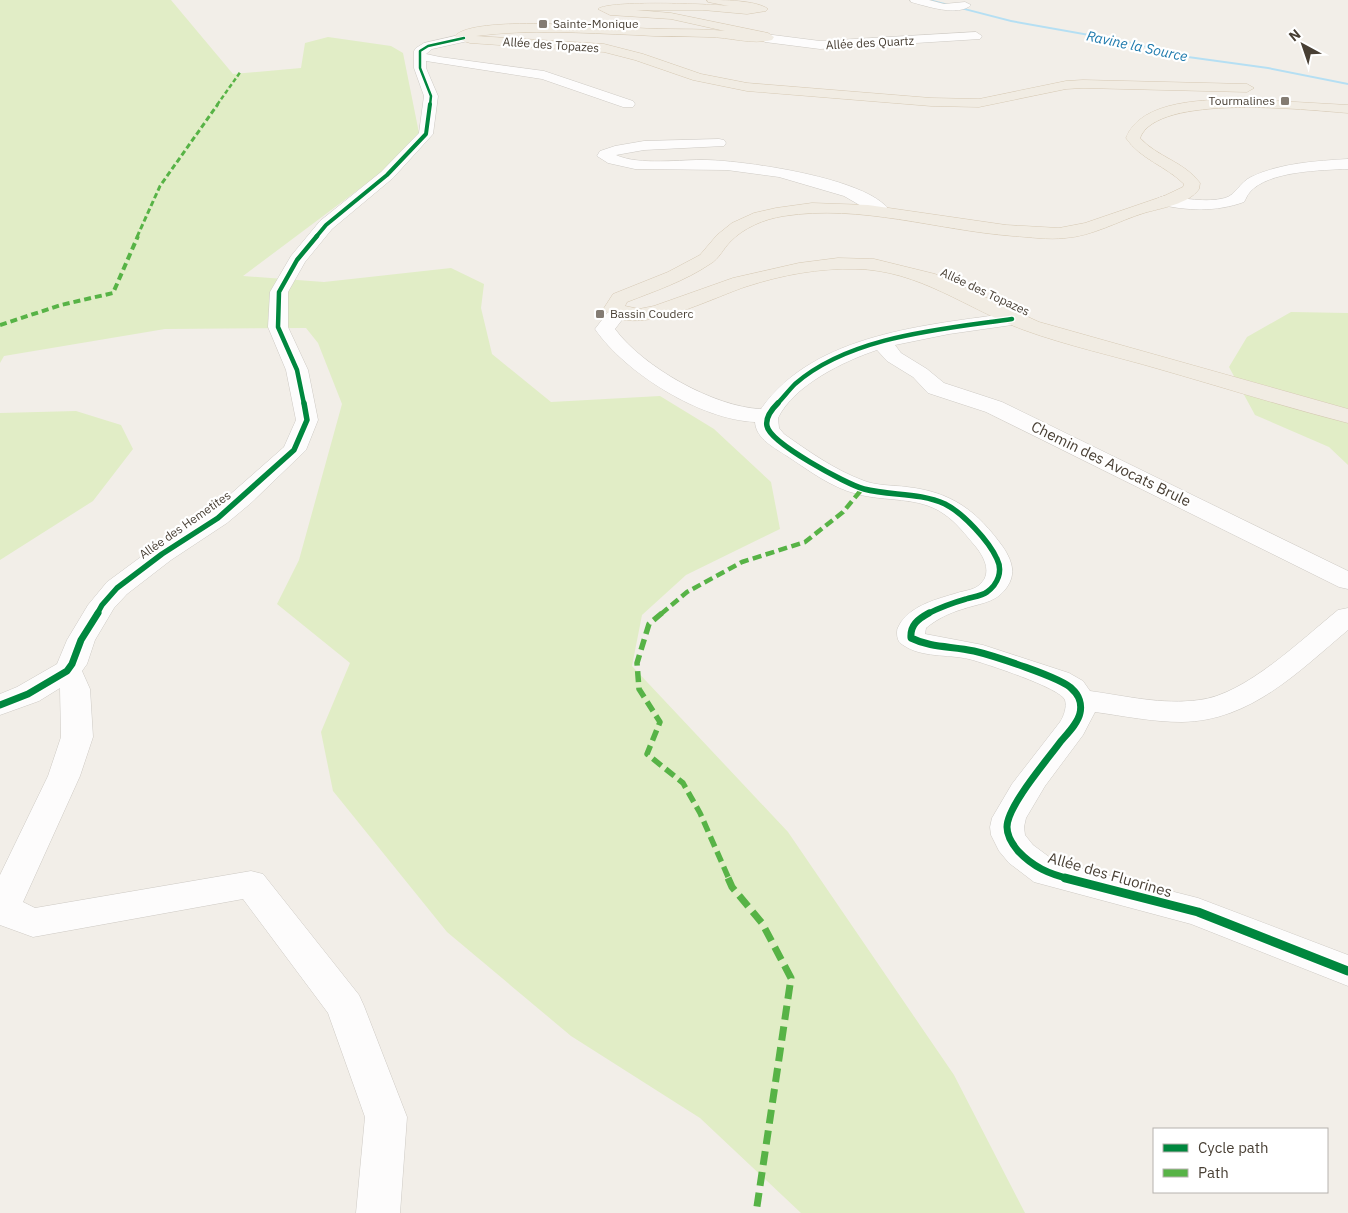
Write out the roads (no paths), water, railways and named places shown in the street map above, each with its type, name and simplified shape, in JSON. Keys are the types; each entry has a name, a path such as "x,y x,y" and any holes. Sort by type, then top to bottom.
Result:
{"main road":[{"path":"712,0 756,7 762,10 747,11 703,7 604,9 610,12 671,16 762,34 768,37 765,38"},
{"name":"Allée des Topazes","path":"765,38 749,39 696,32 637,32 558,27 488,30 461,36 464,38 604,48 698,77 747,87 931,102 979,103 1083,84 1228,86 1263,89"},
{"path":"1287,92 1348,101"},
{"path":"618,312 614,308 620,298 696,265 707,258 724,237 740,226 760,217 826,207 881,210 977,226 1051,234 1093,227 1119,216 1182,196 1191,189 1192,183 1176,168 1137,144 1133,138 1136,130 1143,122 1170,111 1209,105 1280,104 1348,109"},
{"name":"Allée des Topazes","path":"618,312 641,315 668,308 740,282 797,268 829,263 864,262 898,268 948,286 1012,319 1348,416"}],"street":[{"path":"915,0 944,7 965,5"},
{"name":"Allée des Quartz","path":"765,38 820,45 976,36"},
{"path":"464,38 428,46 420,51 421,56 440,61 544,75 628,104"},
{"name":"Allée des Hemetites","path":"67,671 72,664 81,640 102,605 117,588 162,554 224,513 294,450 307,420 297,370 278,327 278,292 297,260 326,225 386,175 426,134 431,96 420,68 421,56"},
{"path":"719,143 627,148 610,151 605,156 618,162 632,164 715,164 776,170 845,190 872,202 881,210"},
{"path":"1164,201 1205,204 1225,203 1238,198 1244,188 1265,176 1290,170 1348,164"},
{"path":"618,312 605,329 611,339 632,360 705,403 741,415 767,416"},
{"path":"1012,319 910,335 881,342 825,365 798,380 767,416 765,423 773,436 834,477 862,489 912,494 945,504 958,512 994,551 999,564 1000,577 994,587 986,593 924,615 910,627 908,633 911,638 923,644 973,651 1059,680 1072,688 1080,700 1163,710 1191,710 1216,707 1238,699 1256,689 1348,616"},
{"name":"Chemin des Avocats Brule","path":"881,342 894,357 920,373 936,388 954,396 994,407 1348,581"},
{"path":"0,705 28,694 67,671 75,689 77,737 64,776 5,902 11,914 33,923 251,884 345,1006 386,1117 378,1213"},
{"name":"Allée des Fluorines","path":"1080,700 1080,714 1072,728 1012,809 1007,827 1014,845 1027,860 1046,873 1198,912 1348,971"}],"waterway":[{"name":"Ravine la Source","path":"928,0 1011,21 1123,41 1188,57 1268,68 1348,84"}],"place":[{"name":"Sainte-Monique","path":"543,24"},
{"name":"Tourmalines","path":"1285,101"},
{"name":"Bassin Couderc","path":"600,314"}]}
